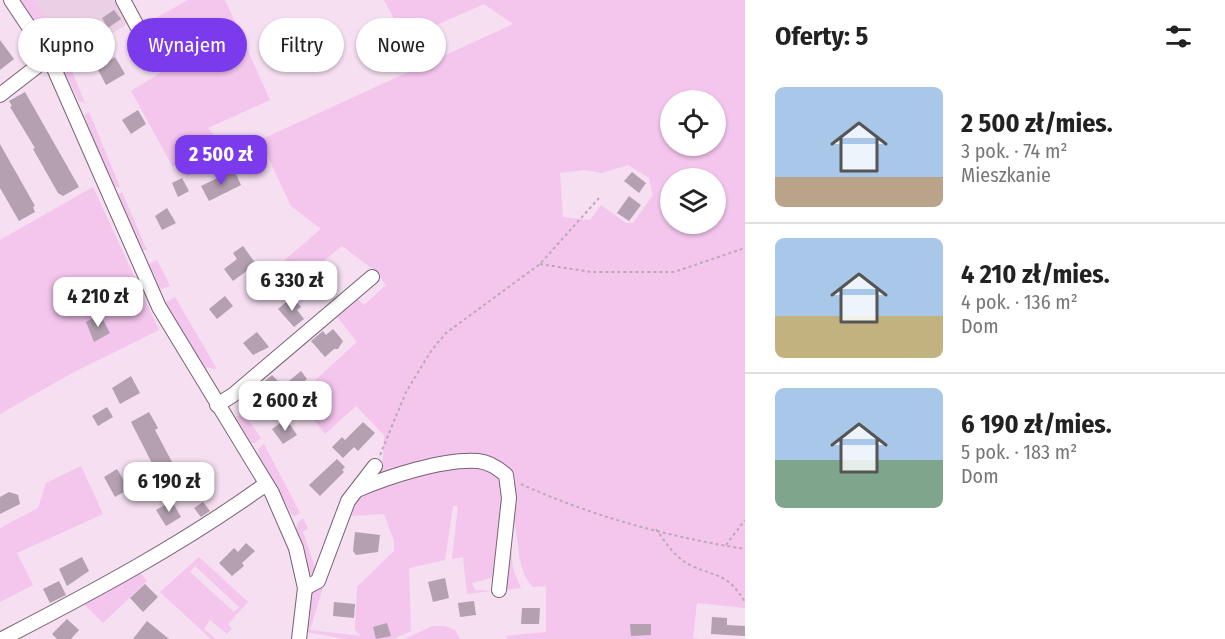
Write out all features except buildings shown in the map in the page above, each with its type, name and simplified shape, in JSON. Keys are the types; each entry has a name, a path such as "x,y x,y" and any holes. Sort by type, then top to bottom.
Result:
{"street":[{"path":"11,0 23,18"},
{"path":"123,0 133,18"},
{"path":"0,95 30,72"},
{"path":"56,72 159,307 266,484 296,548 305,588 299,639"},
{"path":"217,405 372,278"},
{"path":"357,490 383,478 460,462 489,464 506,476 509,498 499,590"},
{"path":"305,588 318,580 348,501 375,466"},
{"path":"2,639 101,588 217,520 266,484"}],"path":[{"path":"375,466 406,392 431,351 446,333 540,264 599,198"},
{"path":"540,264 591,272 674,272 745,248"},
{"path":"506,476 556,500 600,515 745,549"},
{"path":"726,545 745,520"},
{"path":"656,529 673,553 691,565 715,572 736,587 745,602"}],"shaded area":[{"path":"21,0 34,0 45,18 32,18"},
{"path":"34,0 114,0 127,24 115,31 115,18 42,18"},
{"path":"188,0 225,0 233,18 156,18"},
{"path":"384,0 745,0 745,608 697,603 693,638 699,639 507,639 506,636 546,632 546,586 533,587 526,578 522,568 515,525 506,506 495,577 472,583 475,590 491,591 467,594 463,557 452,559 458,506 453,506 445,560 409,568 411,631 393,639 344,639 307,632 311,596 314,590 325,581 310,630 361,636 355,630 357,587 394,551 394,541 384,514 350,516 328,572 350,508 383,459 384,435 356,406 325,434 296,398 357,342 335,314 356,297 364,305 386,285 374,270 342,246 283,295 260,281 321,229 291,206 260,140 408,72 446,72 446,55 513,24 484,4 446,21 446,18 394,18","holes":["628,165 649,178 653,195 633,223 626,223 601,205 590,220 563,217 560,173 584,170 602,173"]},
{"path":"247,49 270,100 208,128 230,155 188,176 181,163 173,167 131,91 160,73 247,72"},
{"path":"64,72 72,72 85,103 79,101"},
{"path":"89,112 120,187 113,187 84,115"},
{"path":"93,187 159,330 72,373 0,414 0,240"},
{"path":"122,192 148,250 140,250 118,199 118,195"},
{"path":"157,260 170,286 158,290 148,268 149,264"},
{"path":"175,297 217,369 202,367 164,303"},
{"path":"242,411 261,438 255,443 252,443 236,418"},
{"path":"264,444 300,513 295,516 292,515 259,455 258,449"},
{"path":"81,466 103,514 17,553 33,585 0,602 0,528 38,508 46,483"},
{"path":"345,492 346,495 316,572 308,576 296,529 298,522 303,518 308,528 303,532 315,567"},
{"path":"510,539 513,569 521,588 503,590 508,568"},
{"path":"199,557 248,602 228,624 232,629 227,634 210,620 204,629 216,639 211,639 160,592","holes":["195,566 239,607 234,612 190,572"]},
{"path":"138,571 147,581 103,623 81,601"},
{"path":"433,626 445,626 455,630 460,639 404,639"}]}
